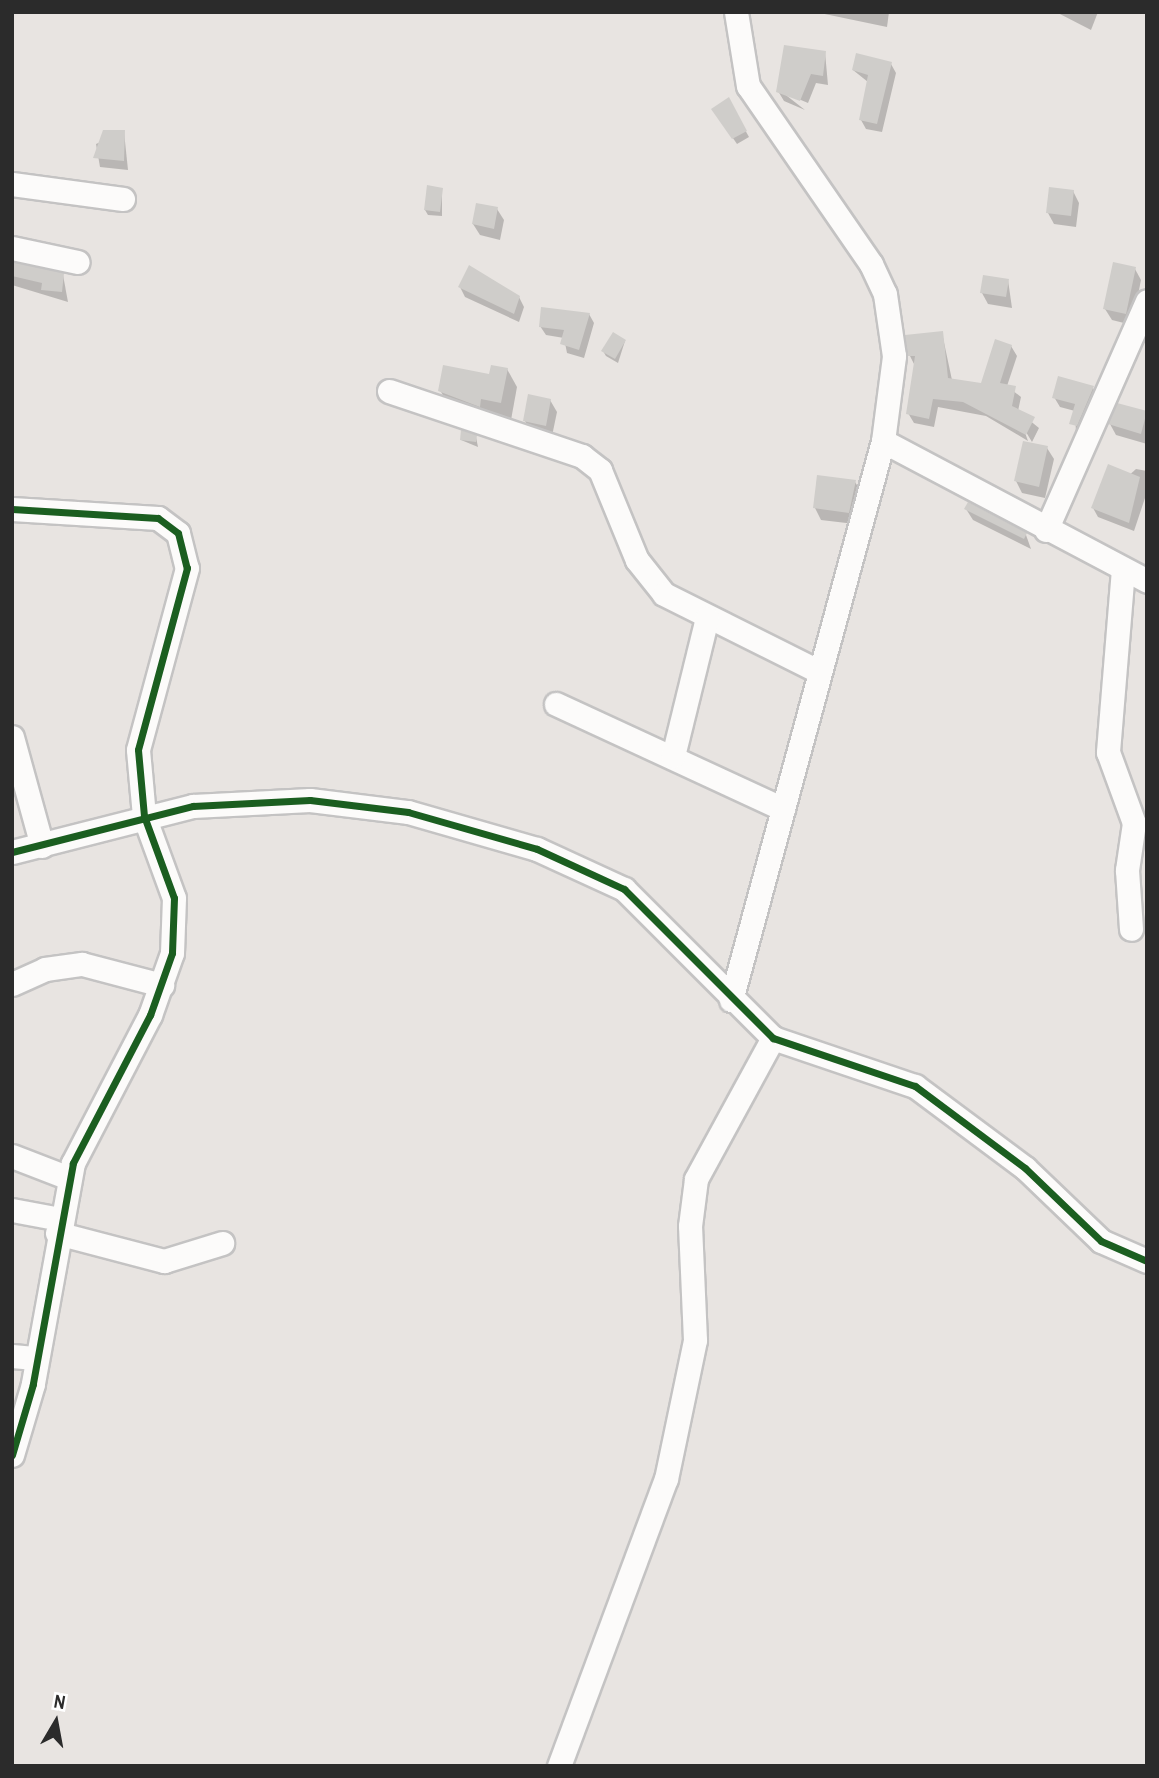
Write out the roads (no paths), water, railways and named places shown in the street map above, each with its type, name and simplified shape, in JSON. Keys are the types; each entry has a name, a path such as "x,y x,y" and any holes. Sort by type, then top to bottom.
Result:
{"street":[{"path":"731,1000 883,442 894,356 886,294 845,221 748,86 736,12"},
{"path":"12,184 123,199"},
{"path":"12,248 78,262"},
{"path":"1046,530 1147,301"},
{"path":"389,391 582,456 600,470 648,576 664,594 707,618 820,672"},
{"path":"883,442 1147,581"},
{"path":"12,509 158,518 178,533 186,549 180,610 138,750 144,816 174,898 176,926 162,985 80,1143 69,1178 37,1358 12,1455"},
{"path":"1123,569 1108,752 1134,823 1126,870 1131,929"},
{"path":"673,756 707,618"},
{"path":"555,704 673,756 783,809"},
{"path":"12,737 42,846"},
{"path":"12,852 42,846 144,816 254,801 362,804 537,849 624,889 731,1000 773,1038 915,1086 1025,1168 1101,1241 1147,1261"},
{"path":"12,984 45,969 82,964 162,985"},
{"path":"559,1766 666,1479 695,1340 690,1226 696,1179 773,1038"},
{"path":"12,1156 69,1178"},
{"path":"12,1210 164,1261 222,1244"},
{"path":"12,1356 37,1358"}]}
